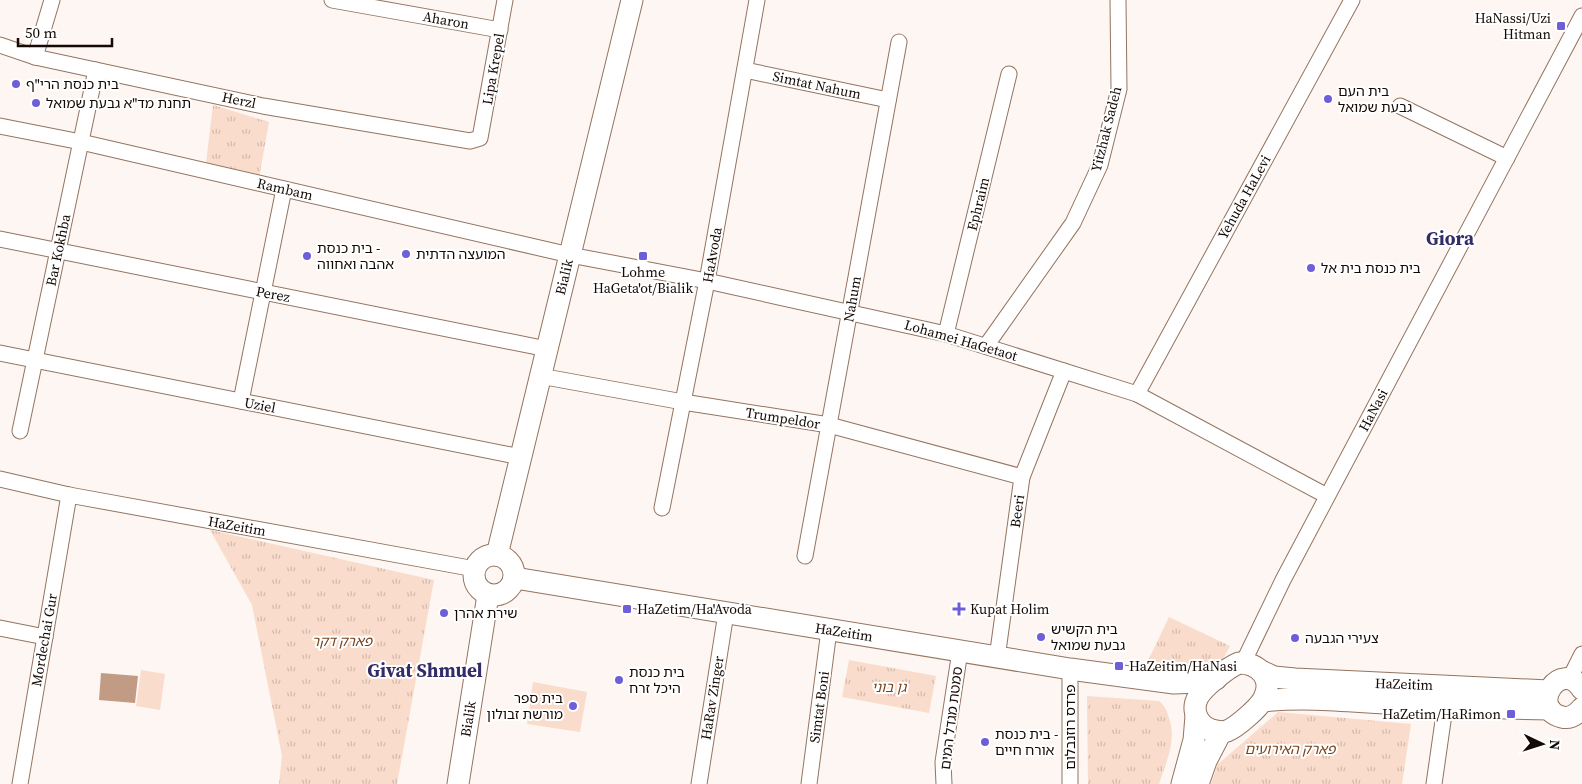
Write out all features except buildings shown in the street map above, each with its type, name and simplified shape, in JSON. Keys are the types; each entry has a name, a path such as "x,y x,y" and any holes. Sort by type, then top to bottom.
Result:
{"street":[{"path":"35,57 52,0"},
{"name":"Aharon","path":"332,0 500,30"},
{"name":"Lipa Krepel","path":"480,138 505,0"},
{"name":"Bialik","path":"497,555 632,0"},
{"name":"HaAvoda","path":"662,508 707,281 757,0"},
{"name":"Yitzhak Sadeh","path":"986,346 1074,223 1100,164 1119,89 1118,0"},
{"name":"Yehuda HaLevi","path":"1137,394 1352,0"},
{"name":"HaNasi","path":"1252,667 1283,580 1582,16"},
{"name":"Nahum","path":"805,556 899,42"},
{"name":"Herzl","path":"0,46 35,57 262,106 470,141 480,138"},
{"name":"Bar Kokhba","path":"20,431 96,70"},
{"name":"Simtat Nahum","path":"745,70 888,100"},
{"name":"Ephraim","path":"946,334 1009,74"},
{"path":"1400,106 1507,158"},
{"name":"Rambam","path":"0,126 80,142 570,255"},
{"path":"241,401 284,189"},
{"name":"Perez","path":"0,239 547,349"},
{"name":"Lohamei HaGetaot","path":"570,255 707,281 946,334 1137,394 1327,496"},
{"name":"Uziel","path":"0,353 521,457"},
{"name":"Beeri","path":"997,658 1022,477 1064,371"},
{"name":"Trumpeldor","path":"540,376 683,402 829,425 1022,477"},
{"name":"HaZeitim","path":"0,478 69,495 475,569"},
{"name":"Mordechai Gur","path":"20,784 69,495"},
{"path":"497,555 503,557 512,566 515,578 508,590 495,596 488,595 478,588 474,575 478,563 483,558 497,555"},
{"name":"HaZeitim","path":"515,578 997,658 1174,683 1185,686 1196,707"},
{"name":"Bialik","path":"458,784 488,595"},
{"name":"HaRav Zinger","path":"699,784 726,613"},
{"path":"0,628 45,637"},
{"name":"Simtat Boni","path":"809,784 829,630"},
{"name":"סמטת מגדל המים","path":"944,784 943,762 960,651"},
{"path":"1579,699 1557,681 1552,685 1549,700 1560,716 1566,717 1577,714 1579,699 1582,654"},
{"path":"1182,784 1194,740 1196,707 1201,692 1231,666 1239,663 1252,667 1265,678 1267,686 1263,700 1234,727 1228,730 1221,732 1206,728 1200,723 1196,707"},
{"name":"HaZeitim","path":"1252,667 1274,676 1294,679 1549,700"},
{"name":"פרדס רוזנבלום","path":"1070,669 1070,784"},
{"name":"HaZeitim","path":"1174,683 1216,679"},
{"name":"HaZeitim","path":"1263,700 1313,699 1446,707 1549,700"},
{"path":"1434,784 1446,707"},
{"path":"1198,784 1208,754 1221,732"}],"green space":[{"path":"213,105 269,122 259,178 206,163"},
{"name":"פארק דקר","path":"210,530 434,580 397,784 279,784 282,756 252,605"},
{"path":"1169,617 1230,646 1219,666 1202,669 1146,665"},
{"name":"גן בוני","path":"849,660 936,676 929,713 842,697"},
{"path":"141,670 165,674 160,710 136,706"},
{"path":"533,682 587,692 580,732 527,724"},
{"path":"1087,696 1159,701 1163,705 1167,711 1172,735 1170,751 1159,784 1088,784"},
{"name":"פארק האירועים","path":"1278,712 1411,724 1402,784 1211,784 1217,765"}],"shaded area":[{"path":"101,673 138,676 135,703 99,700"}],"place":[{"name":"HaNassi/Uzi Hitman","path":"1561,26"},
{"name":"בית כנסת הרי\"ף","path":"16,84"},
{"name":"בית העם גבעת שמואל","path":"1328,99"},
{"name":"תחנת מד\"א גבעת שמואל","path":"36,103"},
{"name":"המועצה הדתית","path":"406,254"},
{"name":"בית כנסת - אהבה ואחווה","path":"307,256"},
{"name":"Lohme HaGeta'ot/Bialik","path":"643,256"},
{"name":"בית כנסת בית אל","path":"1311,268"},
{"name":"HaZetim/Ha'Avoda","path":"627,609"},
{"name":"Kupat Holim","path":"959,609"},
{"name":"שירת אהרן","path":"444,613"},
{"name":"בית הקשיש גבעת שמואל","path":"1041,637"},
{"name":"צעירי הגבעה","path":"1295,638"},
{"name":"HaZeitim/HaNasi","path":"1119,666"},
{"name":"בית כנסת היכל זרח","path":"619,680"},
{"name":"בית ספר מורשת זבולון","path":"573,706"},
{"name":"HaZetim/HaRimon","path":"1511,714"},
{"name":"בית כנסת - אורח חיים","path":"985,742"}],"district":[{"name":"Giora","path":"1450,238"},
{"name":"Givat Shmuel","path":"425,670"}]}
